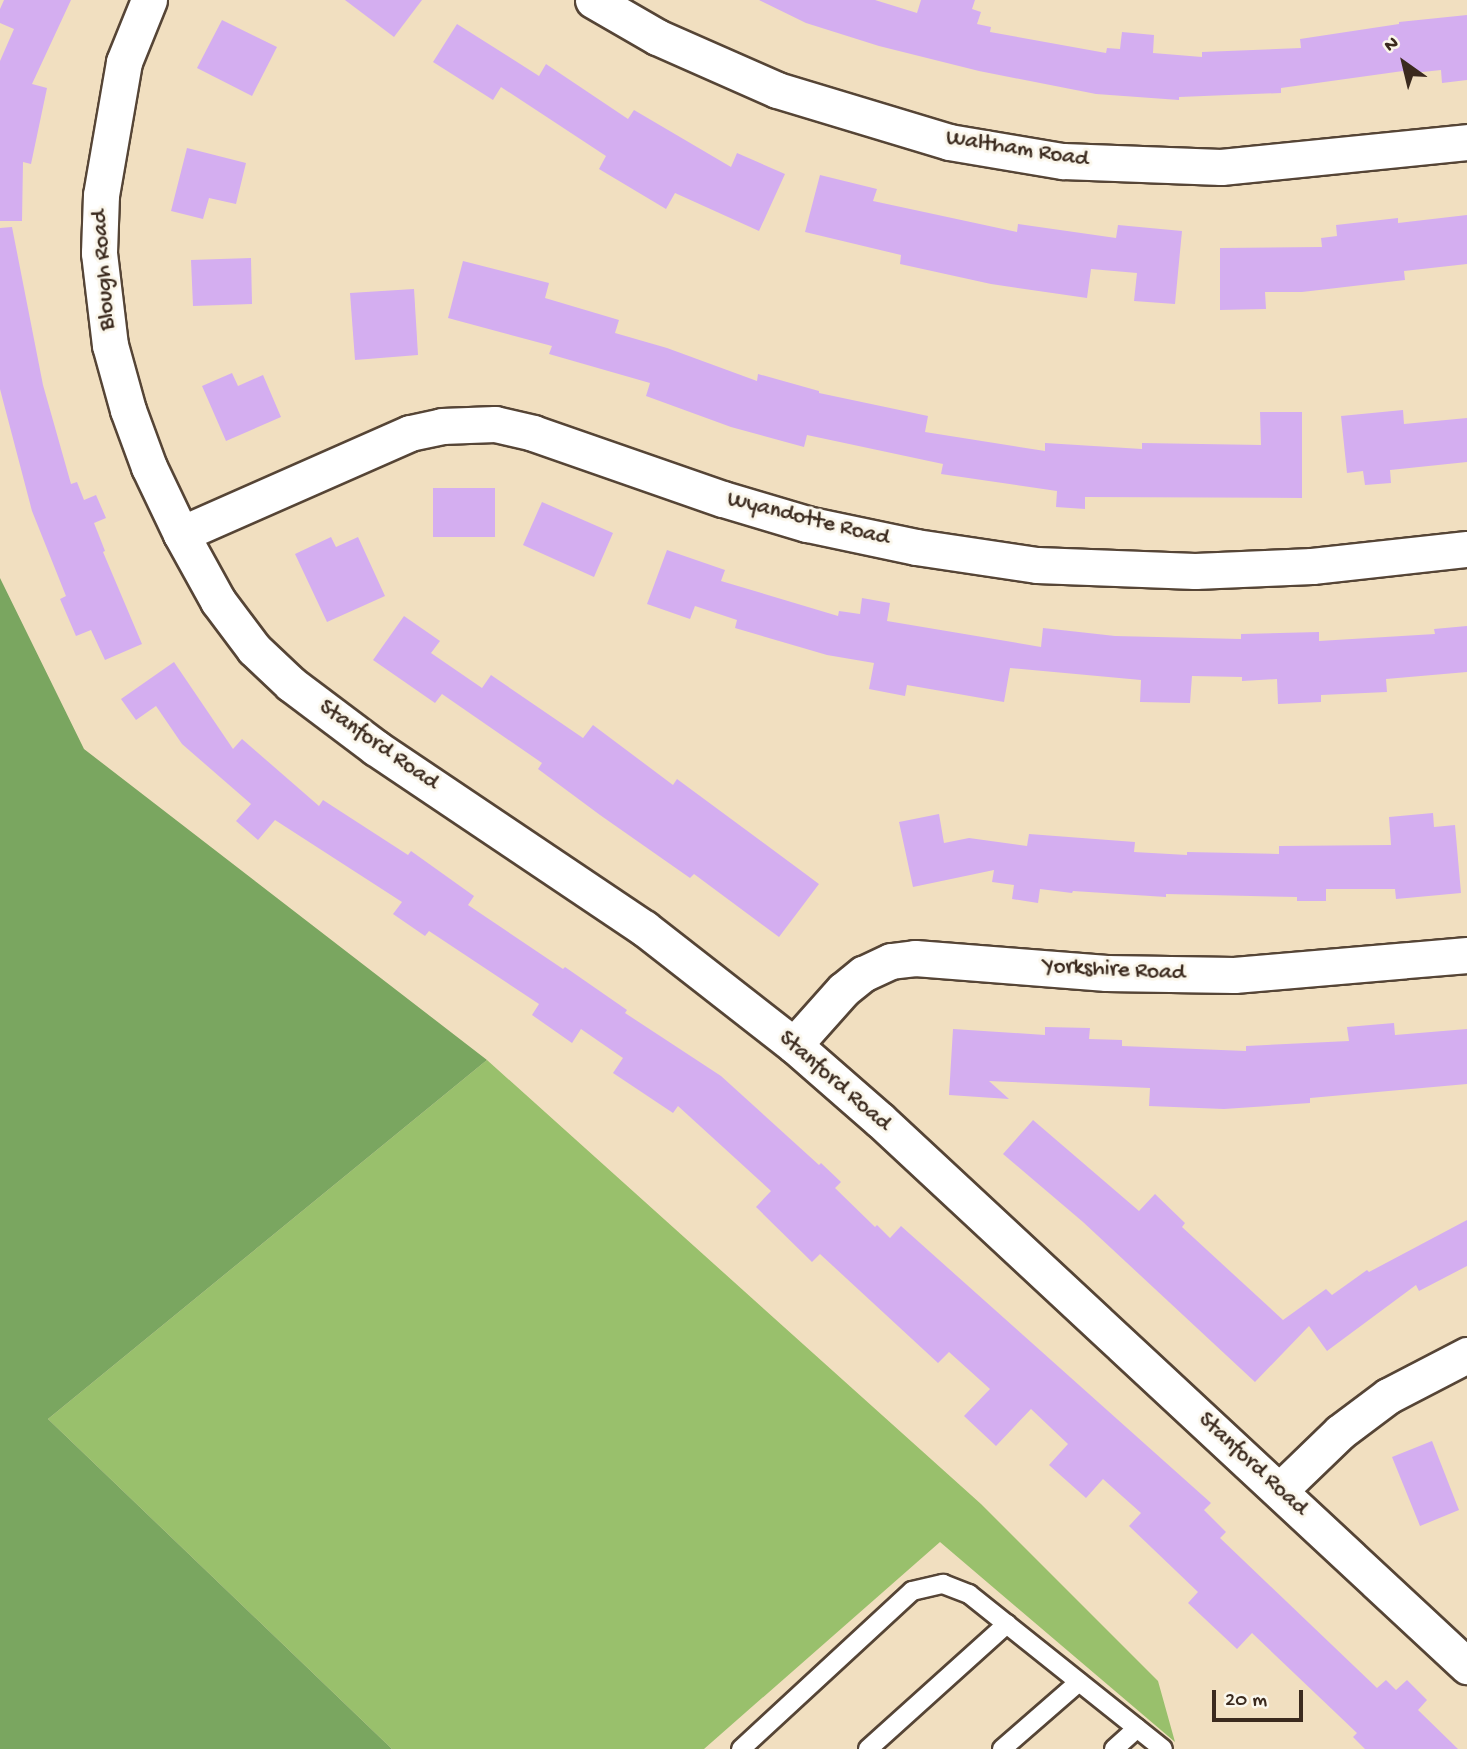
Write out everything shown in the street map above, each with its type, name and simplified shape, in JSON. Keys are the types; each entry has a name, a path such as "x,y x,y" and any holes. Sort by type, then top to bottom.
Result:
{"street":[{"name":"Blough Road","path":"149,0 124,62 113,113 101,195 99,253 110,345 128,410 149,467 181,534"},
{"name":"Waltham Road","path":"593,0 657,37 777,90 948,142 1063,161 1221,167 1467,142"},
{"name":"Wyandotte Road","path":"181,534 410,433 442,426 495,424 533,433 723,499 807,524 916,547 1037,565 1195,571 1312,566 1467,549"},
{"name":"Stanford Road","path":"181,534 218,601 254,649 290,684 376,748 644,928 794,1045 880,1120 1467,1666"},
{"name":"Yorkshire Road","path":"794,1045 843,989 863,974 891,961 915,958 1107,973 1234,975 1467,955"},
{"path":"1280,1490 1340,1432 1388,1396 1467,1355"}],"lane":[{"path":"741,1749 912,1591 943,1584 969,1594 1163,1749"},
{"path":"868,1749 1007,1624"},
{"path":"1002,1749 1079,1682"},
{"path":"1114,1749 1137,1728"}],"green space":[{"path":"0,578 84,749 487,1060 48,1419 392,1749 0,1749"},
{"path":"487,1060 981,1504 1158,1681 1175,1742 940,1542 704,1749 392,1749 48,1419"}],"building":[{"path":"4,0 71,0 32,84 47,88 31,164 23,162 22,221 0,221 0,61 14,29 0,23 0,9"},
{"path":"345,0 422,0 394,37"},
{"path":"759,0 875,0 917,13 921,0 975,0 972,9 981,12 977,24 991,27 990,32 1106,53 1107,48 1120,49 1122,32 1154,35 1153,53 1202,57 1202,52 1301,48 1300,39 1399,22 1467,15 1467,80 1442,83 1441,70 1404,74 1403,71 1281,88 1281,93 1179,97 1179,100 1096,94 979,71 879,46 806,23"},
{"path":"222,20 277,47 252,96 197,68"},
{"path":"457,24 539,76 546,64 628,119 634,110 731,167 737,153 785,174 759,231 675,193 666,209 599,169 606,156 501,87 493,100 433,62"},
{"path":"187,148 246,163 236,204 209,198 203,219 171,211"},
{"path":"820,175 877,189 873,201 1017,232 1018,224 1116,238 1118,225 1182,231 1175,304 1134,301 1137,273 1091,269 1087,298 991,284 900,264 901,255 805,232"},
{"path":"1467,215 1467,264 1404,271 1405,280 1302,292 1265,292 1266,309 1220,310 1220,248 1322,247 1321,238 1337,236 1336,225 1398,218 1398,223"},
{"path":"12,227 43,385 71,484 77,482 84,500 96,495 106,518 94,523 105,551 103,552 142,644 105,660 91,630 76,636 60,599 66,596 32,511 0,389 0,228"},
{"path":"251,258 252,304 193,306 191,260"},
{"path":"463,261 549,283 545,298 619,320 615,333 667,348 757,381 758,374 819,393 928,416 925,432 1045,451 1045,443 1142,449 1142,443 1261,445 1260,412 1302,412 1302,498 1085,497 1085,509 1056,507 1057,491 941,474 943,464 807,435 804,447 731,427 646,396 650,383 549,354 552,346 448,318"},
{"path":"414,289 418,355 355,360 350,293"},
{"path":"232,373 238,386 263,375 281,417 226,441 202,386"},
{"path":"1403,410 1404,424 1467,418 1467,462 1390,470 1391,483 1365,485 1363,471 1347,473 1341,416"},
{"path":"433,488 495,488 495,537 433,537"},
{"path":"542,502 613,533 594,577 523,545"},
{"path":"331,537 336,547 358,537 385,596 327,622 295,554"},
{"path":"667,550 725,570 721,581 838,616 839,611 860,614 862,598 890,603 887,621 1041,647 1043,628 1115,636 1241,639 1241,634 1319,632 1319,641 1435,634 1434,629 1467,626 1467,672 1386,679 1387,692 1321,695 1321,702 1278,704 1277,679 1242,681 1242,677 1192,676 1190,703 1140,702 1141,680 1010,668 1004,702 907,685 905,696 869,689 874,663 827,655 735,628 737,620 695,606 690,619 647,604"},
{"path":"404,616 440,641 431,653 482,688 491,675 583,738 593,725 673,785 677,779 819,884 779,937 694,874 690,878 600,815 538,769 542,763 442,694 435,703 373,660"},
{"path":"174,662 233,749 242,739 319,806 323,800 408,855 411,851 474,896 468,905 563,969 565,967 627,1010 625,1013 721,1076 841,1182 835,1188 875,1227 877,1225 890,1238 901,1226 1211,1503 1204,1510 1226,1532 1220,1538 1377,1688 1386,1680 1396,1690 1407,1680 1427,1700 1418,1710 1458,1749 1365,1749 1353,1737 1357,1733 1252,1633 1237,1649 1188,1603 1198,1592 1129,1526 1141,1513 1103,1479 1086,1498 1049,1465 1068,1444 1031,1409 996,1446 964,1416 990,1389 949,1352 938,1363 820,1254 812,1262 756,1207 771,1191 678,1106 673,1113 613,1073 623,1058 581,1029 572,1043 532,1015 539,1004 429,931 425,936 393,914 402,902 275,820 258,840 236,821 251,804 182,744 156,706 136,720 121,699"},
{"path":"1433,813 1434,827 1455,825 1461,893 1396,899 1395,889 1326,889 1326,901 1297,901 1297,897 1166,894 1166,897 1040,889 1038,903 1012,899 1014,885 992,882 994,870 913,887 899,822 939,814 944,843 969,838 1027,846 1029,834 1135,842 1134,852 1187,855 1187,852 1279,854 1279,846 1391,845 1389,817"},
{"path":"1394,1023 1395,1035 1467,1029 1467,1084 1310,1098 1310,1103 1224,1109 1149,1106 1150,1088 989,1081 1009,1099 949,1095 953,1029 1045,1035 1045,1027 1090,1028 1089,1039 1122,1040 1122,1046 1246,1051 1246,1046 1349,1041 1347,1027"},
{"path":"1033,1120 1139,1211 1155,1194 1185,1223 1182,1227 1283,1320 1326,1289 1332,1295 1367,1270 1369,1272 1467,1220 1467,1266 1419,1291 1416,1285 1327,1351 1309,1326 1255,1382 1083,1222 1003,1154"},
{"path":"1432,1441 1459,1510 1420,1526 1392,1457"}]}
